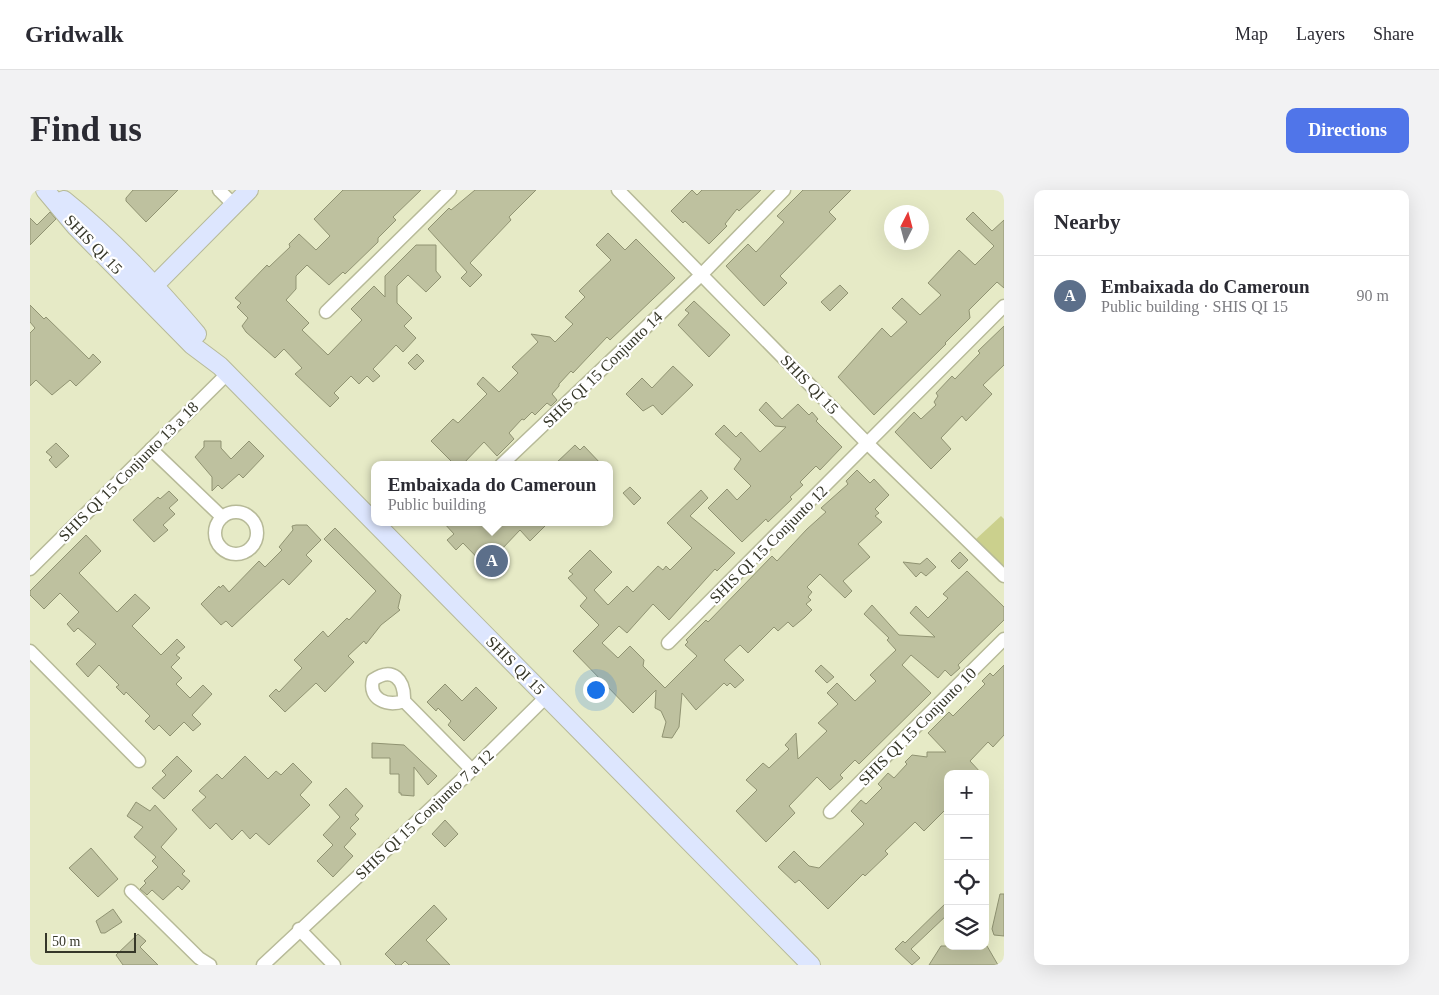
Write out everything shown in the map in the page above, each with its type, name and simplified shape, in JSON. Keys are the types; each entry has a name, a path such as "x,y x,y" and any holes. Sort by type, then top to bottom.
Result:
{"street":[{"name":"SHIS QI 15","path":"45,190 76,227 149,291 214,353 223,370 371,519"},
{"name":"SHIS QI 15","path":"52,190 96,228 149,291"},
{"path":"220,190 234,205"},
{"path":"149,291 249,190"},
{"path":"326,312 450,190"},
{"name":"SHIS QI 15","path":"618,190 868,444 1004,576"},
{"name":"SHIS QI 15 Conjunto 14","path":"505,461 702,274 784,190"},
{"name":"SHIS QI 15 Conjunto 12","path":"668,643 1004,306"},
{"name":"SHIS QI 15 Conjunto 13 a 18","path":"30,569 151,449 223,370"},
{"path":"151,449 222,517"},
{"name":"SHIS QI 15","path":"378,526 811,965"},
{"name":"SHIS QI 15 Conjunto 10","path":"830,812 1004,639"},
{"path":"30,651 139,761"},
{"name":"SHIS QI 15 Conjunto 7 a 12","path":"263,965 299,929 472,770 546,696"},
{"path":"404,701 472,770"},
{"path":"131,892 184,945 210,965"},
{"path":"299,929 334,965"}],"green space":[{"path":"1001,516 1004,519 1004,566 975,540"}],"building":[{"path":"133,190 178,190 146,222 126,201 126,198"},
{"path":"343,190 421,190 393,217 396,220 378,238 378,242 345,274 343,272 329,285 307,265 296,276 296,289 286,300 309,323 302,330 328,355 362,320 351,309 374,286 385,297 385,276 416,245 436,245 436,271 441,277 426,292 408,275 397,286 397,303 412,318 404,326 416,338 403,352 396,345 373,369 380,376 373,382 367,376 359,384 351,376 334,393 339,398 330,407 295,374 302,368 284,349 275,358 246,332 242,326 248,318 237,307 241,303 235,298 267,265 269,267 290,247 289,244 299,234 316,250 330,236 314,219"},
{"path":"475,190 536,190 509,217 511,220 470,263 482,275 470,287 461,278 467,272 428,229 449,208 451,210"},
{"path":"692,190 697,195 702,190 761,190 739,211 737,209 725,224 727,226 709,244 685,221 683,223 671,211"},
{"path":"803,190 851,190 829,212 836,219 780,276 787,283 764,306 726,266 748,244 756,252 784,222 777,216"},
{"path":"50,212 56,219 30,245 30,218 37,225"},
{"path":"973,212 992,231 1004,220 1004,288 997,282 969,310 970,318 946,344 874,415 838,377 882,328 891,337 907,322 892,308 902,298 920,315 941,295 928,283 959,250 975,265 994,246 966,219"},
{"path":"608,233 625,250 636,239 675,278 610,340 607,337 573,373 571,371 552,394 557,400 551,406 547,403 535,415 532,412 524,420 522,419 509,433 514,439 497,456 484,442 466,461 451,461 431,441 453,419 458,423 487,394 477,384 483,377 499,392 518,373 512,367 538,342 531,334 550,337 555,342 573,324 565,317 585,297 579,291 611,260 596,245"},
{"path":"840,285 848,293 830,311 821,302"},
{"path":"694,301 730,335 709,357 678,325 689,313 685,310"},
{"path":"30,305 44,319 46,317 89,359 93,354 101,362 76,386 70,380 52,395 36,380 30,386 30,333 35,328 30,322"},
{"path":"1004,326 1004,365 983,385 992,394 966,421 962,416 941,438 951,449 931,469 895,432 914,412 921,419 936,405 934,402 938,396 936,393 952,376 955,379 980,353 978,351"},
{"path":"417,354 424,361 415,370 408,363"},
{"path":"673,366 693,385 662,415 653,405 643,411 626,394 642,378 652,388"},
{"path":"766,402 782,419 798,404 809,415 812,412 818,419 816,421 842,447 820,470 816,466 800,482 803,485 790,497 792,499 768,522 766,519 742,542 708,508 727,489 737,500 751,486 734,469 741,459 715,434 724,425 736,437 741,432 760,452 786,427 775,426 759,410"},
{"path":"204,441 221,441 221,448 231,459 249,441 264,456 243,478 239,474 222,489 218,485 212,491 212,477 195,457 204,447"},
{"path":"56,443 69,456 56,468 49,460 52,457 46,452"},
{"path":"575,445 580,450 584,446 598,461 558,461"},
{"path":"857,470 870,483 874,479 889,495 875,509 879,513 875,516 882,522 858,544 870,557 843,581 852,591 845,598 820,574 807,587 812,592 808,597 811,600 806,604 812,610 805,617 793,627 788,622 778,631 774,627 748,653 740,645 724,660 744,680 735,688 730,683 727,686 724,683 696,710 682,693 679,727 672,738 662,737 666,722 661,711 655,708 656,690 633,713 573,651 599,625 580,606 587,598 568,578 573,574 569,571 590,550 612,572 594,590 608,605 627,586 633,592 658,566 663,570 666,566 670,570 692,548 667,523 701,490 708,498 690,516 735,553 717,571 715,569 669,620 653,604 627,633 619,626 602,643 618,658 630,646 644,660 643,666 665,688 697,656 685,645 688,642 686,640 706,620 708,622 772,556 777,561 826,512 821,508 848,484 846,481"},
{"path":"630,487 641,498 634,505 623,493"},
{"path":"169,491 178,500 169,508 175,514 163,525 168,530 154,542 133,520 158,497 160,499"},
{"path":"307,525 321,540 306,555 312,561 289,585 283,579 232,627 226,621 221,625 201,604 219,586 220,588 223,585 229,592 259,561 265,567 282,550 279,547 293,530 292,526"},
{"path":"447,526 545,526 530,541 520,530 501,550 509,559 494,575 463,543 456,550 447,540 454,534"},
{"path":"335,528 401,595 398,608 400,610 381,625 366,644 364,641 348,656 354,662 325,692 316,683 285,712 269,696 276,689 279,692 302,668 294,660 323,631 328,637 347,618 349,620 376,591 324,539"},
{"path":"86,535 101,551 79,573 117,612 135,594 150,608 132,626 161,655 177,639 185,647 176,655 180,658 171,667 182,678 176,684 190,698 203,685 212,694 192,715 201,724 193,731 184,722 170,736 159,725 154,730 145,721 150,716 126,692 124,695 116,687 119,685 99,665 88,677 76,664 96,644 78,628 74,632 67,624 79,612 60,593 44,609 30,595 30,591"},
{"path":"960,552 968,560 959,569 951,561"},
{"path":"927,558 936,567 926,576 921,572 916,577 903,562 920,564"},
{"path":"967,571 1004,607 1004,620 958,665 960,668 951,676 945,670 938,678 911,655 902,665 931,693 859,764 855,760 840,775 843,778 830,790 817,777 789,806 795,813 766,842 736,811 757,790 746,780 763,763 769,768 789,749 785,745 796,733 798,759 827,731 818,723 838,704 827,693 837,683 855,701 876,681 870,675 896,650 887,640 889,638 864,614 872,605 899,635 935,637 910,613 916,606 928,618 948,598 943,594"},
{"path":"821,665 834,677 827,683 815,671"},
{"path":"1004,665 1004,735 993,747 988,742 970,761 978,770 944,770 944,811 924,831 915,822 885,851 888,854 865,876 863,874 828,909 799,880 795,883 778,867 794,851 809,866 819,868 864,824 851,811 861,800 866,804 882,788 878,784 888,773 894,778 907,764 905,762 912,755 927,757 927,752 946,752 928,733 949,712 953,716 985,684 982,681 990,673 993,676"},
{"path":"445,684 462,701 476,687 497,708 464,741 448,725 451,721 438,708 436,711 427,702"},
{"path":"372,743 404,745 437,776 428,785 414,767 414,796 401,795 399,793 399,774 390,774 390,758 372,758"},
{"path":"177,756 192,771 164,799 152,788 166,775 162,771"},
{"path":"245,756 268,779 276,771 281,775 293,763 312,782 300,795 310,805 269,845 256,833 250,839 242,830 232,840 216,823 210,829 192,810 206,797 199,791 217,774 222,779"},
{"path":"346,788 363,806 355,815 359,819 350,828 356,834 344,847 353,856 333,877 317,861 333,845 323,835 340,817 329,805"},
{"path":"136,802 150,811 155,805 177,829 161,847 185,871 182,874 190,881 182,890 178,886 163,900 152,890 147,895 140,889 146,883 144,881 158,867 152,861 156,857 134,837 143,827 127,816"},
{"path":"445,820 458,834 445,847 432,834"},
{"path":"91,848 118,879 98,897 69,868"},
{"path":"1000,894 1004,894 1004,936 994,935 992,929"},
{"path":"434,905 447,919 426,940 450,965 409,965 405,961 401,965 396,965 385,954"},
{"path":"944,905 944,918 911,949 920,958 912,965 895,949 903,941 905,943"},
{"path":"113,909 122,922 105,933 101,933 96,921"},
{"path":"138,934 146,941 140,947 158,965 123,965 116,955"},
{"path":"941,946 944,946 944,950 989,949 998,965 929,965"}],"place":[{"name":"Embaixada do Cameroun","path":"492,561"}]}
